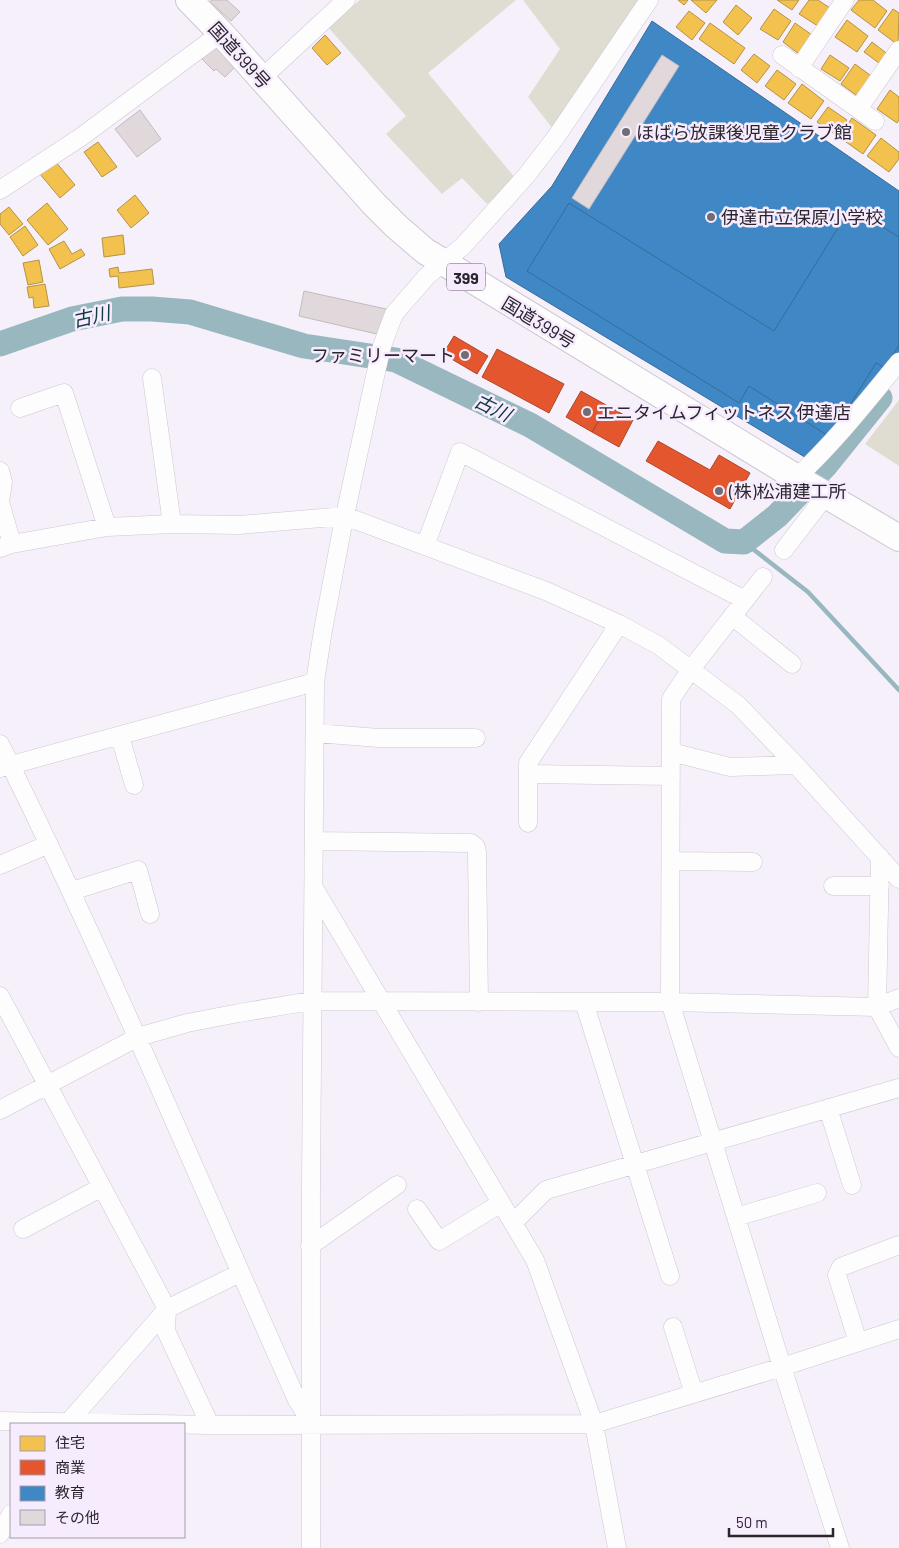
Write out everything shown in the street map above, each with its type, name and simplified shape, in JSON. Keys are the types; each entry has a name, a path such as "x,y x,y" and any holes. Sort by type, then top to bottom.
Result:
{"highway":[{"name":"国道399号","path":"189,0 262,78 373,203 425,252 899,538"}],"street":[{"path":"262,78 346,0"},
{"path":"311,1548 311,1001 314,888 315,682 345,516 374,381 382,346 394,314 427,276 463,246 532,168 556,137 649,0"},
{"path":"799,68 844,0"},
{"path":"0,190 81,137 221,34"},
{"path":"858,109 899,50"},
{"path":"782,56 875,121"},
{"path":"784,550 821,455 899,362"},
{"path":"152,378 172,524"},
{"path":"20,408 64,393 107,527"},
{"path":"426,546 460,452 745,600"},
{"path":"0,471 4,482 0,502 6,546 107,527 172,524 239,525 345,516 546,591 619,624 658,645 738,705 796,765 899,879"},
{"path":"763,577 691,669 671,698 670,1002 782,1367 840,1548"},
{"path":"732,616 792,664"},
{"path":"528,823 528,762 619,624"},
{"path":"5,766 315,682"},
{"path":"315,733 379,738 476,738"},
{"path":"120,736 134,785"},
{"path":"0,744 5,766 49,844 72,891 297,1400 312,1424"},
{"path":"671,752 730,766 796,765"},
{"path":"528,774 671,776"},
{"path":"314,841 470,843 476,847 479,1002"},
{"path":"0,865 49,844"},
{"path":"880,857 877,1007 899,1048"},
{"path":"671,861 753,862"},
{"path":"72,891 138,870 150,914"},
{"path":"833,886 880,886"},
{"path":"314,888 535,1260 594,1424 617,1548"},
{"path":"0,996 168,1309 166,1331 210,1425"},
{"path":"0,1110 138,1037 196,1021 311,1001 670,1002 877,1007 899,998"},
{"path":"584,1002 670,1276"},
{"path":"513,1223 546,1190 899,1088"},
{"path":"828,1108 852,1185"},
{"path":"310,1246 397,1185"},
{"path":"23,1229 102,1187"},
{"path":"736,1217 817,1193"},
{"path":"418,1209 439,1241 501,1203"},
{"path":"858,1342 837,1275 841,1267 899,1245"},
{"path":"0,1421 68,1423 168,1309 240,1273"},
{"path":"673,1327 694,1394"},
{"path":"185,1425 594,1424 899,1329"},
{"path":"0,1534 10,1516"}],"shaded area":[{"path":"360,0 516,0 428,73 516,179 487,204 462,178 442,194 386,134 406,116 327,26"},
{"path":"523,0 642,0 553,129 528,97 560,49"},
{"path":"899,400 899,466 865,444"}],"building: 住宅":[{"path":"678,0 688,0 684,5"},
{"path":"691,0 717,0 706,13"},
{"path":"777,0 799,0 792,10"},
{"path":"809,0 818,0 833,10 821,28 799,14"},
{"path":"859,0 873,0 887,11 875,28 851,10"},
{"path":"736,5 752,18 738,35 723,22"},
{"path":"774,9 791,21 778,40 760,29"},
{"path":"893,9 899,13 898,45 878,30"},
{"path":"689,11 705,23 692,40 676,27"},
{"path":"847,20 868,36 857,52 835,37"},
{"path":"710,23 745,48 734,64 699,39"},
{"path":"795,23 812,35 799,54 783,42"},
{"path":"325,35 341,53 327,65 312,48"},
{"path":"872,42 890,56 883,66 864,52"},
{"path":"754,54 770,66 757,83 741,70"},
{"path":"830,55 849,68 840,81 821,69"},
{"path":"855,64 874,78 860,98 841,84"},
{"path":"777,70 796,84 784,100 765,86"},
{"path":"802,84 824,101 811,119 788,103"},
{"path":"890,90 899,97 899,120 897,123 877,109"},
{"path":"828,107 847,120 836,135 817,122"},
{"path":"852,118 876,135 863,154 839,137"},
{"path":"881,138 899,152 899,159 889,172 867,156"},
{"path":"98,142 117,167 102,177 84,152"},
{"path":"55,161 75,185 60,198 40,174"},
{"path":"135,195 149,213 131,228 117,210"},
{"path":"47,203 68,229 48,245 27,220"},
{"path":"9,207 23,224 9,235 0,224 0,214"},
{"path":"25,226 38,245 23,256 10,237"},
{"path":"123,235 125,254 104,257 102,238"},
{"path":"64,241 72,254 81,249 85,255 60,269 49,249"},
{"path":"39,260 43,282 28,285 23,263"},
{"path":"118,267 119,273 152,269 154,284 119,288 118,276 110,277 109,269"},
{"path":"45,284 49,306 34,308 33,297 29,298 27,287"}],"building: 商業":[{"name":"ファミリーマート","path":"454,336 488,356 477,374 443,354"},
{"path":"497,349 564,384 549,413 482,377"},
{"name":"エニタイムフィットネス 伊達店","path":"581,391 608,406 592,432 566,417"},
{"path":"608,406 633,420 619,447 592,432"},
{"name":"(株)松浦建工所","path":"658,441 710,470 719,455 750,473 730,509 646,461"}],"building: 教育":[{"name":"伊達市立保原小学校","path":"652,21 899,191 899,359 813,462 506,277 499,244 552,186"},
{"name":"伊達市立保原小学校","path":"569,203 774,331 851,207 899,237 899,345 885,368 876,363 830,437 749,386 739,403 527,271"}],"building: その他":[{"path":"212,0 227,0 240,12 231,21 210,2"},
{"path":"220,40 241,61 225,77 216,69 214,71 202,59"},
{"name":"ほばら放課後児童クラブ館","path":"662,55 679,66 589,209 572,198"},
{"path":"140,110 161,139 137,157 115,129"},
{"path":"304,291 386,309 381,335 299,316"}],"waterway":[{"name":"古川","path":"0,344 72,319 122,309 152,309 190,312 304,346 396,360 530,425 725,541 744,542 777,516 826,465 880,398"},
{"path":"744,542 808,592 899,690"}],"place":[{"name":"ほばら放課後児童クラブ館","path":"626,132"},
{"name":"伊達市立保原小学校","path":"711,217"},
{"name":"ファミリーマート","path":"465,355"},
{"name":"エニタイムフィットネス 伊達店","path":"587,412"},
{"name":"(株)松浦建工所","path":"719,491"}]}
